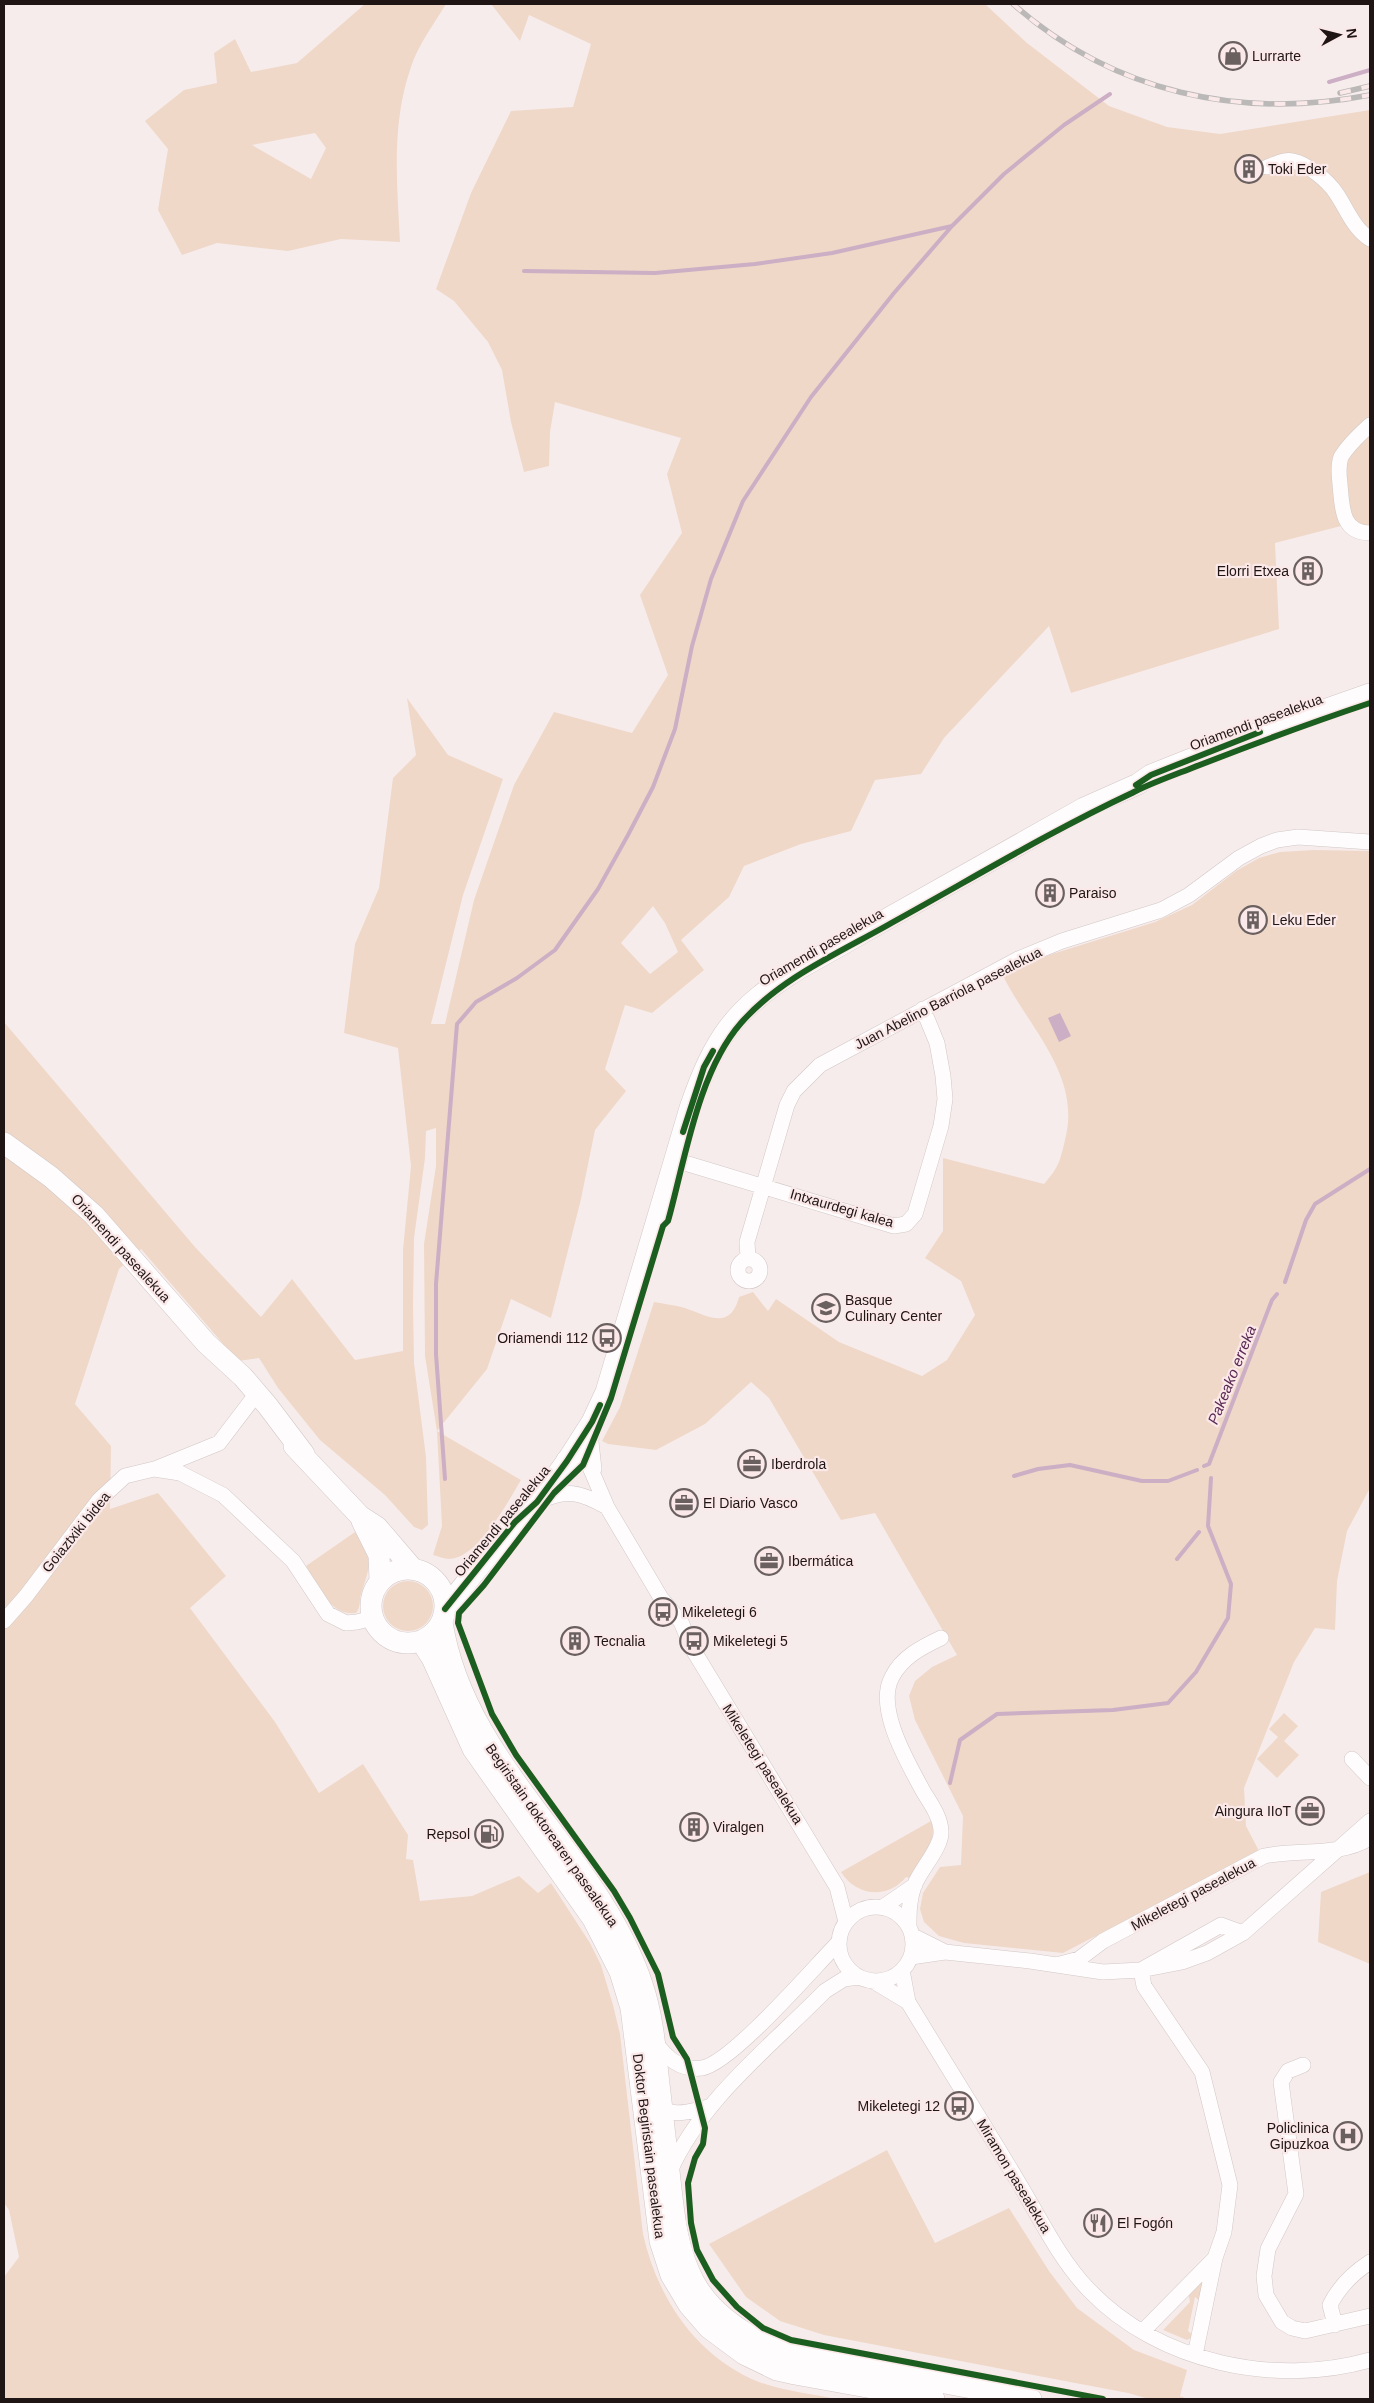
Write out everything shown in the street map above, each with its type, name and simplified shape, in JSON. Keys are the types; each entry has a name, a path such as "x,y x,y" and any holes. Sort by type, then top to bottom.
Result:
{"main road":[{"name":"Oriamendi pasealekua","path":"443,1615 475,1569 515,1522 537,1502 570,1458 592,1422 606,1392 704,1067 729,1026 749,1003 769,987 807,963 1084,808 1138,784 1150,775 1244,738 1370,694"},
{"name":"Oriamendi pasealekua","path":"515,1522 517,1512 578,1426 590,1405 601,1378 682,1100 697,1058 712,1031 738,1000 766,976 1101,789 1135,776 1150,775"},
{"name":"Oriamendi pasealekua","path":"4,1143 51,1177 80,1202 206,1343 252,1401 304,1454 360,1516 377,1527 420,1571 455,1575 475,1569"},
{"name":"Oriamendi pasealekua","path":"206,1343 242,1377 267,1405 304,1454"},
{"path":"360,1516 379,1555 380,1580"},
{"path":"399,1569 420,1571 441,1589 443,1615 429,1637 421,1641 404,1643 389,1639 380,1632 372,1618 370,1601 373,1590 380,1580 399,1569"},
{"name":"Begiristain doktorearen pasealekua","path":"443,1615 450,1658 482,1732 507,1771 602,1902 631,1954 643,1985 645,2041 662,2109"},
{"name":"Doktor Begiristain pasealekua","path":"421,1641 432,1658 473,1749 593,1919 608,1946 645,2041 660,2241 671,2275 694,2310 709,2328 744,2354 777,2370 934,2399"},
{"name":"Doktor Begiristain pasealekua","path":"662,2109 678,2242 694,2282 716,2311 752,2338 785,2353 803,2358 1031,2399"}],"street":[{"path":"1268,167 1283,161 1294,161 1316,173 1336,192 1351,219 1364,235 1370,239"},
{"path":"1370,425 1354,440 1341,458 1339,473 1342,512 1347,523 1355,530 1370,533"},
{"name":"Juan Abelino Barriola pasealekua","path":"748,1258 747,1242 787,1104 794,1091 820,1066 923,1009 1036,951 1161,910 1189,895 1239,858 1261,846 1277,840 1298,837 1370,842"},
{"name":"Intxaurdegi kalea","path":"764,1186 894,1226 906,1224 915,1214 941,1126 944,1099 937,1043 923,1009"},
{"path":"675,1160 674,1147 682,1115 682,1100"},
{"path":"675,1160 764,1186"},
{"path":"656,1188 663,1180 668,1166 675,1160"},
{"path":"154,1469 219,1443 252,1401"},
{"name":"Mikeletegi pasealekua","path":"592,1422 591,1442 594,1473"},
{"name":"Mikeletegi pasealekua","path":"570,1458 576,1454 586,1458 594,1473 606,1507 669,1609 682,1622 688,1642 837,1887 846,1922"},
{"path":"545,1474 552,1471 560,1460 570,1458"},
{"name":"Goiaztxiki bidea","path":"4,1622 99,1500 125,1476 154,1469 180,1473 223,1495 292,1561 328,1614 346,1623 372,1618"},
{"path":"537,1502 552,1495 578,1493 606,1507"},
{"path":"670,2172 691,2130 708,2107 825,1991 844,1979 884,1980 902,1970 911,1957 913,1946 909,1905 915,1885 942,1834 940,1822 909,1766 896,1734 888,1711 887,1692 891,1678 901,1664 918,1649 941,1638"},
{"path":"1352,1760 1370,1778"},
{"name":"Mikeletegi pasealekua","path":"911,1957 945,1952 1103,1972 1141,1970 1168,1966 1194,1958 1242,1933 1339,1850 1368,1828 1370,1811"},
{"name":"Mikeletegi pasealekua","path":"1056,1965 1079,1959 1103,1941 1264,1856 1282,1852 1339,1850"},
{"path":"645,2041 684,2067 702,2068 714,2063 757,2026 839,1942 846,1922 852,1915 877,1907 915,1885"},
{"name":"Mikeletegi pasealekua","path":"837,1887 877,1907"},
{"path":"877,1907 894,1911 911,1931"},
{"name":"Mikeletegi pasealekua","path":"911,1931 945,1952"},
{"path":"839,1942 844,1962 866,1979"},
{"name":"Miramon pasealekua","path":"902,1970 908,2002 1076,2274 1089,2291 1112,2311 1143,2331 1195,2355 1237,2366 1288,2372 1334,2368 1370,2360"},
{"path":"1141,1970 1144,1986 1202,2072 1230,2185 1224,2232 1215,2258 1195,2355"},
{"name":"Miramon pasealekua","path":"866,1979 908,2002"},
{"path":"1302,2065 1288,2070 1281,2082 1296,2194 1268,2249 1264,2276 1266,2295 1282,2322 1292,2328 1305,2331 1370,2316"},
{"name":"Doktor Begiristain pasealekua","path":"662,2109 672,2113 708,2107"},
{"path":"1143,2331 1215,2258"},
{"path":"1335,2325 1330,2305 1337,2291 1360,2268 1370,2262"}],"shaded area":[{"path":"365,4 446,4 414,59 400,110 397,154 400,242 341,239 288,251 217,243 182,255 158,210 168,149 145,121 184,90 217,83 214,53 235,39 251,72 297,63","holes":["315,133 326,148 311,179 252,145"]},
{"path":"491,4 985,4 1027,43 1109,106 1167,127 1220,134 1370,110 1370,527 1341,526 1275,543 1279,629 1071,693 1049,626 944,738 921,774 875,780 851,831 801,844 744,866 729,897 681,940 704,970 652,1013 625,1005 605,1069 626,1091 595,1130 581,1199 551,1318 511,1299 487,1369 437,1431 425,1356 424,1244 436,1166 436,1128 426,1131 425,1158 414,1238 414,1363 426,1457 428,1525 422,1530 414,1527 385,1495 320,1440 278,1388 259,1358 238,1361 141,1249 119,1269 75,1404 111,1446 110,1509 158,1493 226,1576 190,1608 275,1722 319,1793 363,1764 408,1835 406,1859 413,1860 420,1901 472,1896 519,1876 538,1893 551,1883 590,1943 601,1965 613,2005 620,2034 643,2234 649,2257 669,2302 698,2341 716,2357 737,2371 768,2385 837,2399 4,2399 4,2277 19,2257 9,2210 4,2203 4,1022 195,1247 261,1317 292,1279 355,1360 403,1351 403,1250 411,1166 398,1048 344,1033 355,944 379,888 393,778 416,755 407,698 448,755 503,779 463,895 431,1024 445,1024 474,900 514,785 554,712 632,733 668,675 640,595 682,533 667,474 681,438 555,402 550,432 549,466 524,472 511,422 502,370 488,342 454,301 436,289 471,193 511,111 573,107 591,44 529,15 520,41","holes":["653,906 665,923 678,952 650,974 621,943"]},
{"path":"1313,850 1370,851 1370,1488 1347,1531 1337,1581 1335,1630 1315,1628 1294,1662 1244,1788 1246,1826 1259,1851 1063,1953 964,1943 939,1936 924,1922 920,1909 923,1893 940,1867 961,1865 963,1816 915,1720 909,1696 915,1681 932,1667 957,1655 875,1513 841,1520 769,1398 751,1382 705,1424 656,1450 608,1444 602,1441 620,1407 654,1302 681,1307 710,1317 724,1318 735,1308 739,1297 753,1292 768,1311 776,1299 839,1342 922,1376 947,1360 975,1315 961,1281 925,1258 943,1231 943,1158 1044,1184 1058,1164 1065,1140 1068,1117 1066,1095 1060,1074 1039,1034 1003,976 1049,955 1155,922 1192,905 1236,871 1259,858 1280,852"},
{"path":"1060,1013 1071,1036 1059,1042 1048,1018"},
{"path":"437,1431 521,1480 491,1528 481,1540 460,1557 445,1559 433,1555 442,1526"},
{"path":"355,1532 366,1547 369,1554 369,1562 359,1608 356,1613 347,1613 332,1605 320,1590 306,1566"},
{"path":"408,1581 426,1588 433,1606 426,1624 408,1631 390,1624 383,1606 390,1588"},
{"path":"1284,1713 1298,1726 1284,1741 1299,1755 1277,1778 1257,1759 1278,1737 1269,1729"},
{"path":"931,1821 933,1828 932,1836 923,1858 909,1878 906,1877 890,1889 881,1892 863,1890 847,1880 841,1872"},
{"path":"1370,1872 1370,1964 1318,1942 1321,1892"},
{"path":"887,2150 935,2243 1009,2208 1049,2271 1077,2308 1134,2350 1187,2370 1180,2396 1188,2399 1149,2399 1128,2393 824,2335 780,2321 746,2297 709,2244"},
{"path":"1205,2279 1201,2302 1195,2297 1188,2331 1194,2336 1187,2340 1163,2330 1190,2302 1188,2292"}],"waterway":[{"path":"1329,82 1370,70"},
{"path":"445,1479 436,1354 436,1284 457,1024 476,1002 517,978 555,950 598,889 653,787 675,729 692,646 711,579 743,501 811,397 894,293 952,226 1004,174 1064,125 1110,94"},
{"path":"524,271 655,273 755,264 832,253 952,226"},
{"name":"Pakeako erreka","path":"1285,1282 1306,1220 1315,1204 1370,1169"},
{"name":"Pakeako erreka","path":"1204,1466 1209,1464 1272,1300 1277,1294"},
{"path":"1014,1476 1038,1469 1070,1465 1142,1481 1168,1481 1197,1470"},
{"path":"950,1783 960,1740 997,1714 1113,1710 1168,1703 1196,1672 1228,1618 1231,1584 1208,1526 1211,1478"},
{"path":"1177,1559 1199,1532"}],"railway":[{"path":"1013,4 1052,34 1093,59 1136,78 1181,92 1227,101 1274,104 1321,102 1370,95"},
{"path":"1340,93 1370,86"}],"cycle path":[{"path":"1103,2399 791,2340 763,2328 737,2307 713,2280 697,2250 691,2223 688,2183 695,2158 703,2144 705,2128 687,2059 673,2037 658,1974 614,1891 516,1755 492,1714 458,1623 459,1613 484,1585 554,1493 583,1465 611,1398 663,1226 668,1221 687,1144 703,1091 726,1043 741,1023 757,1007 794,978 814,966 1012,855 1139,789 1281,734 1370,703"},
{"path":"1136,785 1151,775 1260,732"},
{"path":"683,1132 704,1067 713,1051"},
{"path":"445,1609 515,1522 537,1502 567,1461 592,1422 600,1405"}],"place":[{"name":"Lurrarte","path":"1233,56"},
{"name":"Toki Eder","path":"1249,169"},
{"name":"Elorri Etxea","path":"1308,571"},
{"name":"Paraiso","path":"1050,893"},
{"name":"Leku Eder","path":"1253,920"},
{"name":"Basque Culinary Center","path":"826,1308"},
{"name":"Oriamendi 112","path":"607,1338"},
{"name":"Iberdrola","path":"752,1464"},
{"name":"El Diario Vasco","path":"684,1503"},
{"name":"Ibermática","path":"769,1561"},
{"name":"Mikeletegi 6","path":"663,1612"},
{"name":"Tecnalia","path":"575,1641"},
{"name":"Mikeletegi 5","path":"694,1641"},
{"name":"Aingura IIoT","path":"1310,1811"},
{"name":"Viralgen","path":"694,1827"},
{"name":"Repsol","path":"489,1834"},
{"name":"Mikeletegi 12","path":"959,2106"},
{"name":"Policlinica Gipuzkoa","path":"1348,2136"},
{"name":"El Fogón","path":"1098,2223"}]}
